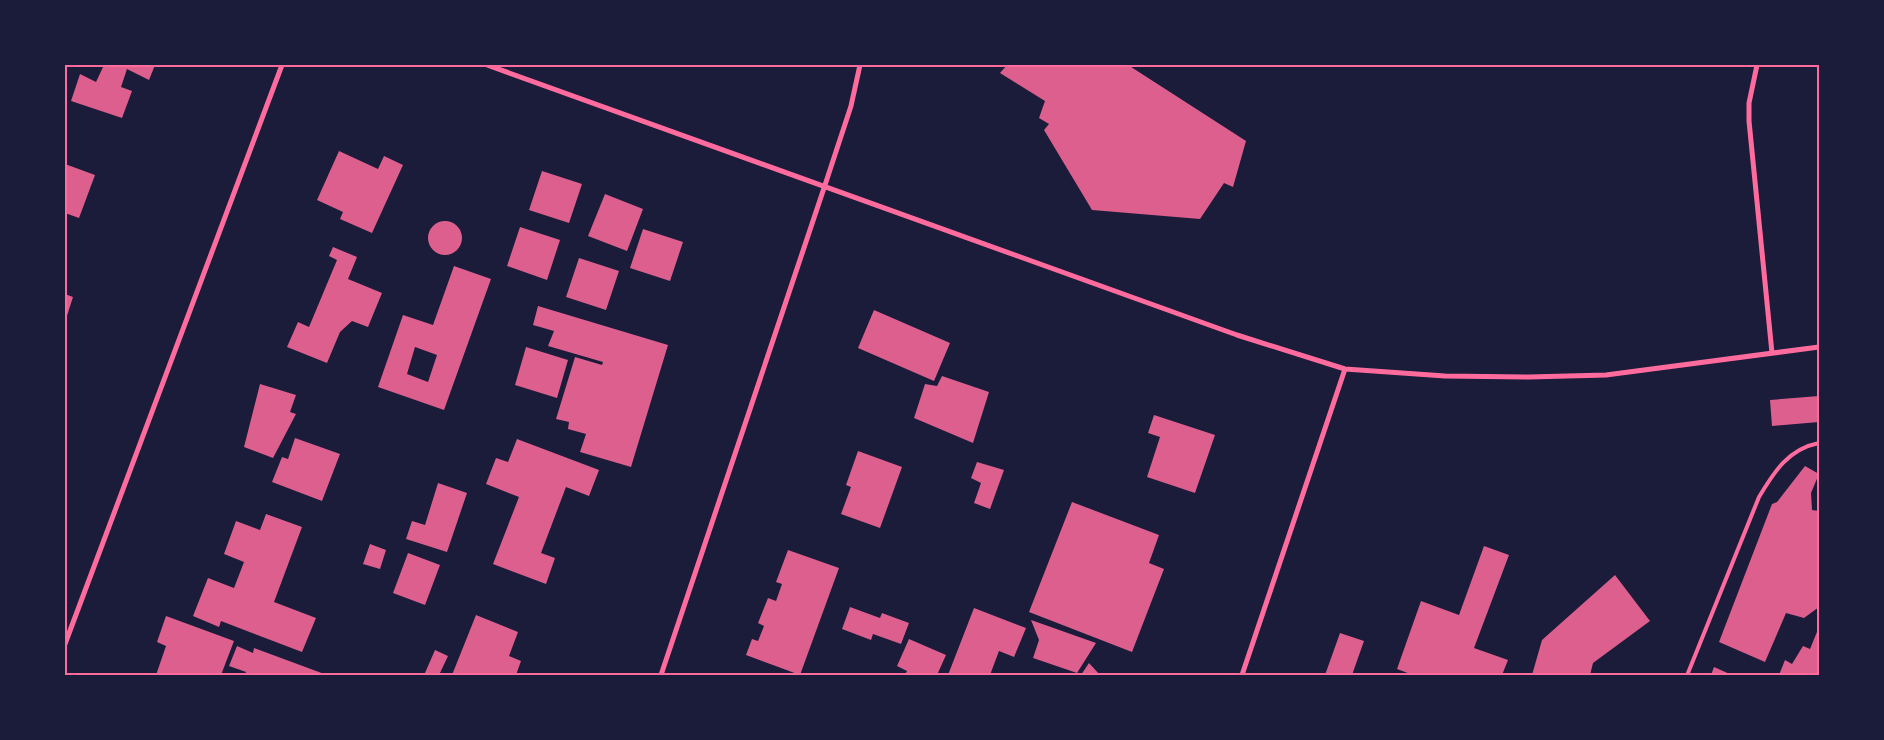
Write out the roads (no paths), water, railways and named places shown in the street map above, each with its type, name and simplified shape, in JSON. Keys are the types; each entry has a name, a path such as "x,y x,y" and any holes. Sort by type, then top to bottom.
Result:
{"street":[{"path":"65,644 282,65"},
{"path":"487,65 1237,334 1345,369 1445,376 1530,377 1596,375 1819,347"},
{"path":"661,675 851,106 860,65"},
{"path":"1757,65 1749,103 1749,121 1772,353"},
{"path":"1242,675 1345,369"}],"lane":[{"path":"1688,673 1759,498 1772,475 1787,458 1802,448 1819,443"}]}
